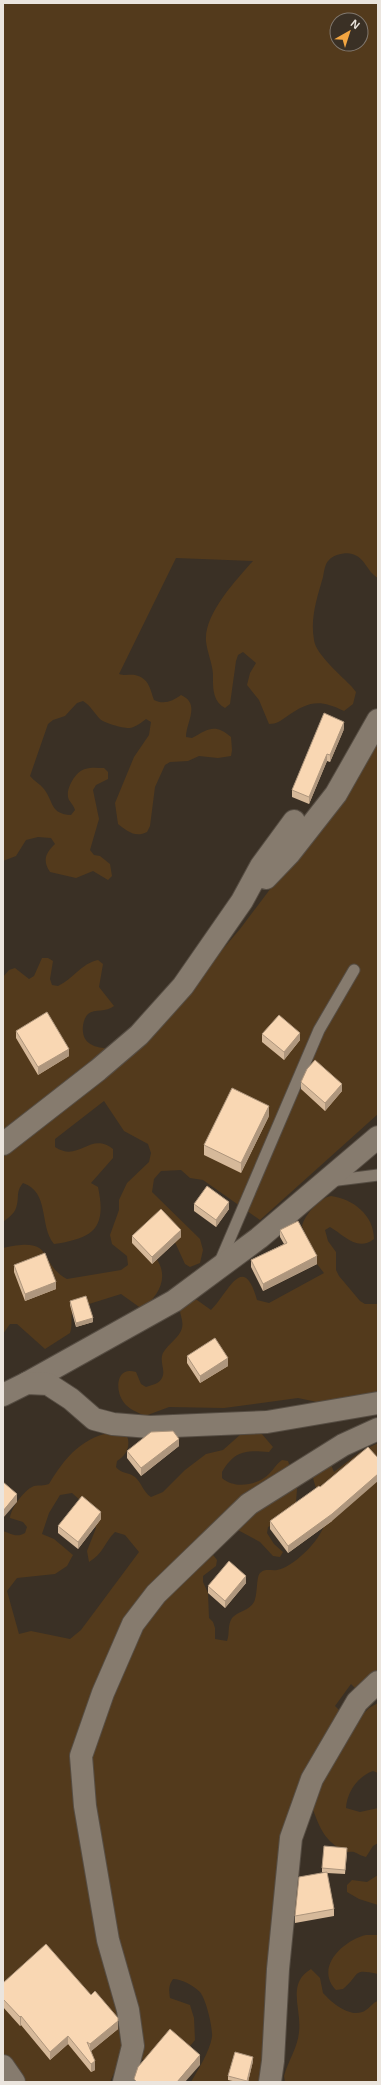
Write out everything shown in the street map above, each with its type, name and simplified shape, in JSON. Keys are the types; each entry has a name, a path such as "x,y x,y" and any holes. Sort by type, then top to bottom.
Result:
{"street":[{"path":"242,901 289,854 336,794 378,720"},
{"path":"3,1144 139,1035 183,986 242,901 261,866 294,821"},
{"path":"3,1395 28,1383 174,1301 259,1238 378,1137"},
{"path":"28,1383 48,1384 71,1399 94,1419 113,1424 150,1427 267,1422 378,1403"},
{"path":"124,2082 133,2046 128,2010 108,1940 85,1806 81,1756 103,1693 133,1624 156,1594 200,1551 249,1504 343,1445 378,1429"},
{"path":"270,2082 273,2061 284,1891 291,1838 312,1779 357,1702 378,1682"},
{"path":"3,2066 14,2082"}],"lane":[{"path":"216,1270 319,1030 354,970"},
{"path":"325,1182 378,1176"}],"shaded area":[{"path":"3,3 378,3 378,578 360,558 349,553 336,555 331,558 325,568 318,593 313,624 314,640 319,652 356,692 353,704 344,711 321,703 308,705 278,722 269,724 259,700 247,685 250,673 256,663 243,652 238,655 236,661 230,704 225,708 221,705 215,698 213,689 213,674 206,641 207,631 210,620 222,598 253,561 176,558 119,674 140,676 148,684 154,700 168,702 181,695 187,699 190,703 191,714 186,737 192,738 207,730 220,730 231,737 231,756 218,758 199,756 188,761 170,762 165,765 155,787 150,826 147,832 143,834 131,833 118,824 115,803 134,757 149,735 151,722 146,719 132,727 119,727 102,721 83,701 77,703 65,716 53,720 48,724 30,776 44,789 56,810 64,814 71,815 75,810 69,800 68,791 69,786 78,773 82,770 90,768 104,768 108,772 108,779 96,785 93,790 99,819 90,850 94,855 100,856 110,864 112,876 108,880 93,871 76,878 50,872 46,864 46,857 49,850 55,844 51,838 38,837 26,840 16,856 3,861"},
{"path":"378,730 378,1114 260,1220 203,1180 190,1178 181,1170 161,1171 154,1179 152,1192 200,1239 203,1250 200,1263 190,1267 185,1264 173,1238 156,1258 160,1265 162,1279 153,1298 142,1309 121,1294 73,1309 70,1333 45,1349 17,1324 10,1324 3,1334 3,1248 20,1245 32,1245 39,1248 58,1273 67,1279 121,1270 128,1265 127,1256 112,1244 110,1235 119,1210 119,1200 127,1183 149,1162 151,1153 148,1144 124,1131 104,1101 55,1139 55,1147 63,1151 71,1152 98,1143 105,1144 113,1149 113,1158 91,1183 98,1187 100,1201 100,1213 98,1222 94,1229 79,1238 54,1244 49,1237 41,1202 37,1194 31,1187 23,1183 18,1192 15,1210 11,1216 3,1222 3,977 9,970 15,968 29,979 34,976 42,958 48,958 53,961 50,979 52,985 58,986 87,964 98,960 103,964 99,987 114,1006 88,1014 84,1020 83,1027 85,1039 98,1047 116,1049 140,1046 240,929 320,823"},
{"path":"331,1196 347,1201 361,1210 366,1216 373,1230 374,1239 368,1243 362,1244 351,1241 330,1227 325,1230 328,1241 336,1252 336,1270 339,1276 360,1301 365,1304 378,1304 378,1391 374,1394 317,1402 298,1398 224,1408 169,1407 145,1416 126,1405 122,1400 118,1387 120,1376 129,1371 136,1372 141,1384 146,1387 161,1380 163,1375 163,1353 181,1331 182,1322 180,1307 190,1300 197,1300 211,1310 235,1280 241,1277 246,1278 252,1285 257,1300 269,1303 324,1273 317,1264 302,1226 306,1217 314,1207 322,1200"},
{"path":"116,1432 127,1436 127,1450 125,1454 117,1461 116,1467 120,1471 135,1477 146,1493 151,1497 163,1492 185,1470 206,1454 223,1450 241,1434 261,1433 273,1447 269,1452 254,1451 237,1455 222,1472 222,1478 226,1481 237,1485 254,1483 271,1472 282,1460 288,1461 297,1489 295,1515 268,1527 267,1533 274,1544 283,1552 280,1557 273,1556 260,1542 236,1529 210,1551 217,1560 216,1566 203,1576 203,1582 208,1593 209,1618 213,1622 215,1628 215,1639 227,1641 232,1618 252,1605 254,1602 260,1573 266,1570 277,1570 284,1568 291,1564 313,1544 323,1529 325,1518 312,1472 329,1460 334,1472 360,1452 378,1443 378,1675 361,1687 355,1688 351,1684 335,1706 339,1710 341,1717 360,1717 369,1708 378,1703 378,1773 373,1771 368,1773 354,1785 346,1808 360,1812 378,1808 378,1843 373,1846 366,1857 354,1852 346,1852 328,1839 324,1834 313,1810 277,1868 278,1918 265,2082 191,2082 209,2049 212,2037 211,2027 207,2007 200,1992 188,1983 176,1979 173,1979 170,1984 170,1998 190,2005 194,2018 195,2040 186,2051 149,2057 144,2061 139,2056 118,2064 110,2082 26,2082 3,2058 3,1531 17,1535 25,1533 27,1527 23,1522 10,1518 13,1509 26,1491 34,1486 49,1484 55,1474 76,1449 94,1438","holes":["72,1493 89,1508 96,1528 87,1551 89,1562 94,1559 115,1532 125,1535 139,1552 81,1630 70,1639 31,1631 19,1634 7,1591 17,1578 55,1574 67,1566 73,1555 54,1539 42,1534 49,1513 60,1495"]},
{"path":"378,1875 378,1905 359,1899 347,1892 347,1885 352,1880 367,1882"},
{"path":"366,1935 378,1935 378,1974 360,1972 343,1989 336,1990 330,1981 328,1972 334,1956 349,1942"},
{"path":"311,1969 320,1978 323,1993 337,2005 349,2012 361,2013 378,2001 378,2082 285,2082 284,2076 297,2043 299,2032 297,1989 303,1975"}],"building":[{"path":"324,713 344,722 330,755 327,754 309,797 292,790"},
{"path":"47,1012 69,1049 38,1067 16,1031"},
{"path":"279,1015 300,1033 284,1052 262,1034"},
{"path":"315,1060 342,1084 325,1103 301,1082 307,1069"},
{"path":"232,1088 269,1106 241,1163 204,1145"},
{"path":"207,1186 229,1202 216,1220 194,1204"},
{"path":"161,1209 181,1230 152,1257 132,1236"},
{"path":"298,1221 317,1256 263,1284 251,1260 287,1243 280,1230"},
{"path":"45,1253 56,1282 25,1294 14,1265"},
{"path":"86,1296 93,1318 76,1323 70,1301"},
{"path":"215,1338 228,1358 200,1376 187,1356"},
{"path":"173,1431 179,1439 141,1468 127,1451 151,1432"},
{"path":"368,1447 378,1458 378,1474 332,1514 288,1546 270,1521 319,1486 320,1487"},
{"path":"3,1482 17,1494 3,1511"},
{"path":"82,1496 101,1512 78,1542 58,1526"},
{"path":"229,1561 246,1576 225,1601 208,1586"},
{"path":"324,1846 347,1848 345,1870 322,1868"},
{"path":"327,1872 334,1909 295,1916 299,1877"},
{"path":"46,1944 91,1995 95,1991 118,2018 118,2021 90,2044 87,2042 95,2061 91,2064 68,2036 50,2052 21,2016 20,2017 3,1999 3,1983"},
{"path":"170,2029 200,2055 177,2082 137,2082 134,2079 138,2067"},
{"path":"235,2052 253,2057 247,2081 228,2076"}]}
